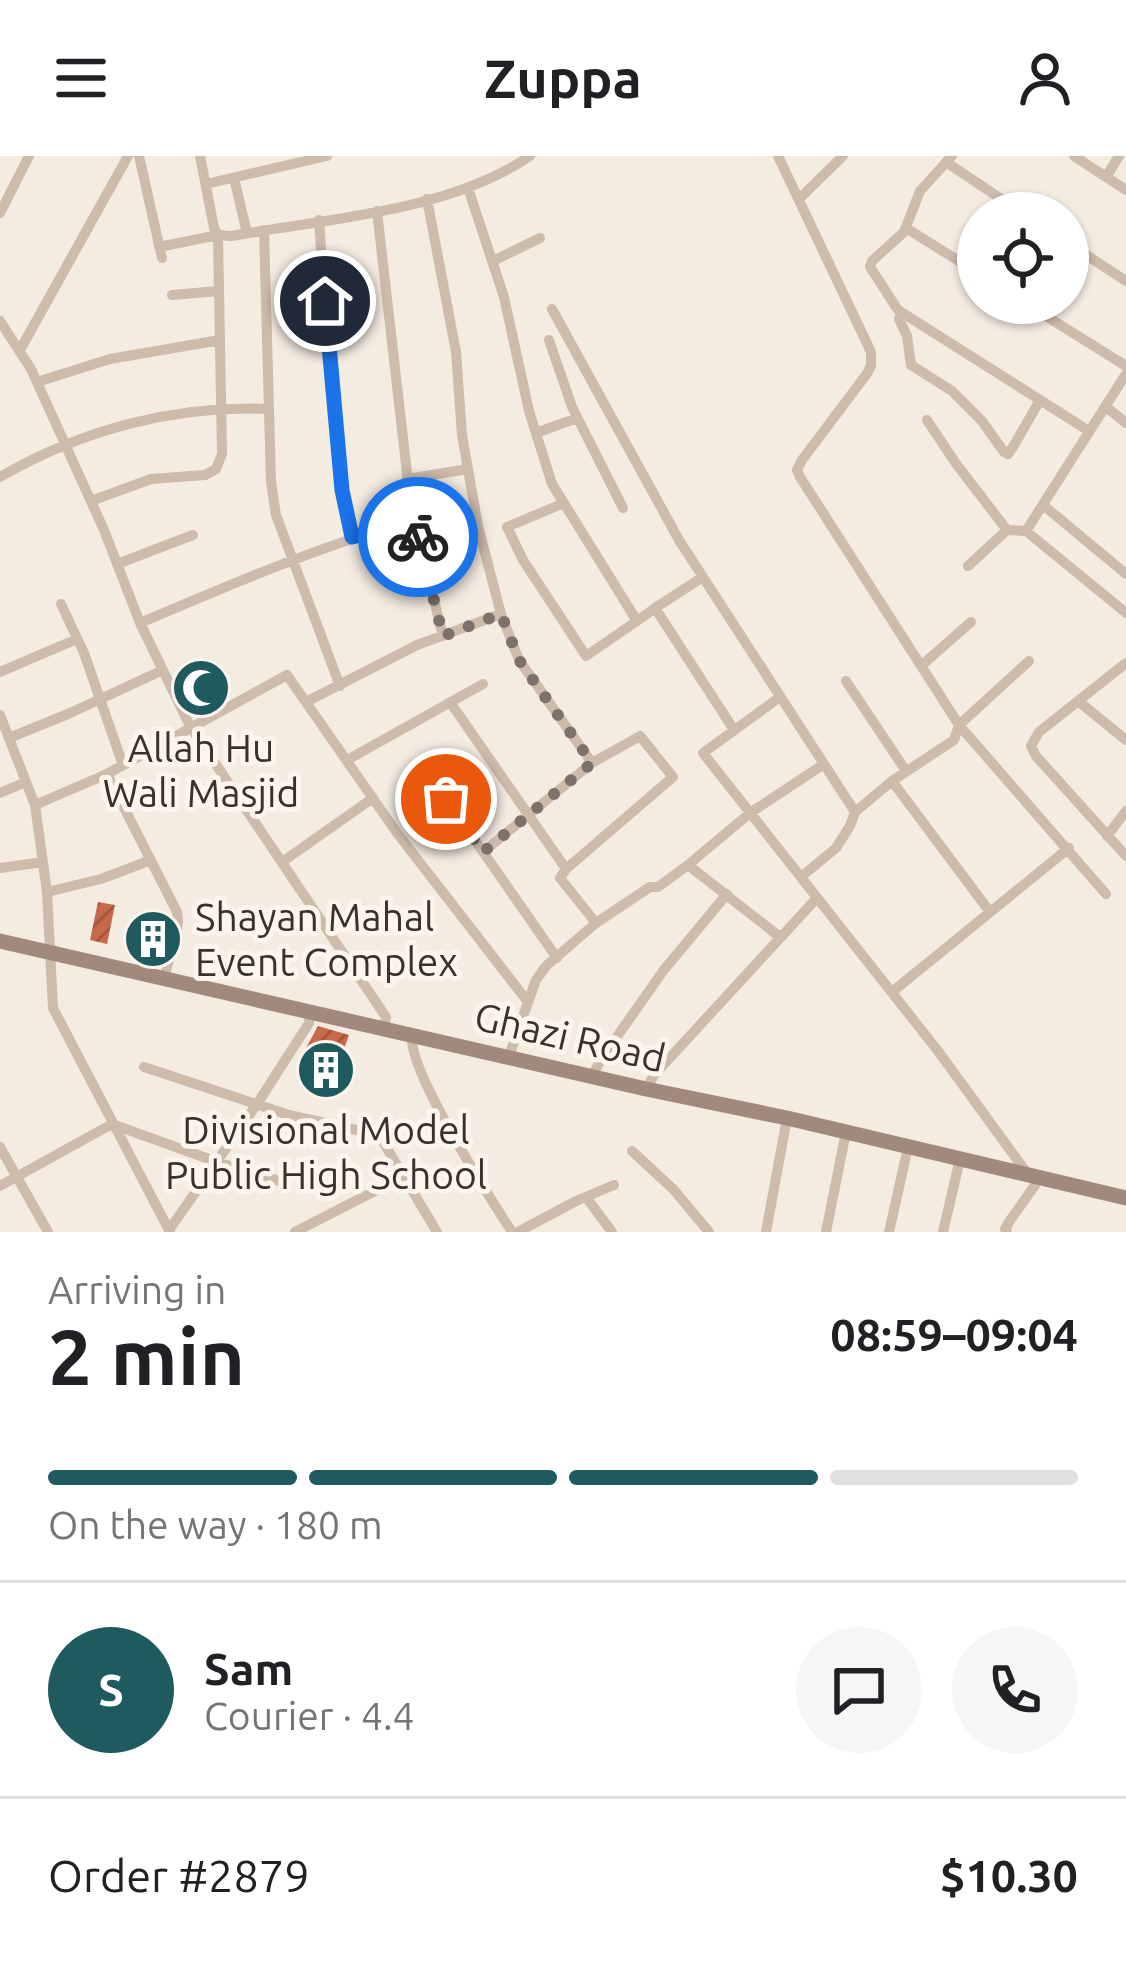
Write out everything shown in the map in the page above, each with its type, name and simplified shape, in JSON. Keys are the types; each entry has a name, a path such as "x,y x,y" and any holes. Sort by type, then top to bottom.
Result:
{"main road":[{"name":"Ghazi Road","path":"0,941 1126,1198"}],"street":[{"path":"0,213 29,156"},
{"path":"20,350 128,156"},
{"path":"139,156 160,252 218,235 377,212 468,188 530,156"},
{"path":"91,501 151,479 205,475 216,469 222,454 218,235 200,156"},
{"path":"206,184 327,156"},
{"path":"778,156 872,352 872,366 797,470 959,725 1106,893"},
{"path":"799,200 843,156"},
{"path":"1074,156 1126,190"},
{"path":"1106,177 1119,156"},
{"path":"994,192 949,159 920,191 900,237 870,267 902,313 1089,431"},
{"path":"234,178 247,233"},
{"path":"468,188 504,297 552,484 637,621"},
{"path":"427,199 456,352 462,436 478,526 501,614 519,660 592,763"},
{"path":"377,212 407,479 443,636"},
{"path":"320,220 334,423 352,537"},
{"path":"906,228 957,260"},
{"path":"264,230 273,499 340,686"},
{"path":"493,261 540,238"},
{"path":"1089,257 1126,281"},
{"path":"172,295 220,291"},
{"path":"552,309 670,523 855,812"},
{"path":"902,313 899,319 911,365 952,391 1004,452 1008,454 1040,400"},
{"path":"0,321 38,382 140,623 190,726 386,1017 384,1029"},
{"path":"1026,531 1126,370 1057,324"},
{"path":"38,382 110,359 220,340"},
{"path":"549,340 577,418 623,508"},
{"path":"1106,407 1126,423"},
{"path":"0,477 66,445 138,420 221,409 268,409"},
{"path":"536,433 577,418"},
{"path":"927,420 1006,530"},
{"path":"407,479 468,469"},
{"path":"564,503 507,526 523,560 586,656 703,577"},
{"path":"1043,506 1126,574"},
{"path":"140,623 291,559 414,520"},
{"path":"968,566 1006,530 1026,531 1126,613"},
{"path":"117,564 193,535"},
{"path":"61,604 123,765"},
{"path":"656,608 734,730"},
{"path":"306,702 417,645 501,614"},
{"path":"922,665 970,622"},
{"path":"0,672 77,639"},
{"path":"800,877 836,848 855,812 953,740 959,725 1029,661"},
{"path":"1126,663 1039,732 1031,746 1126,856"},
{"path":"9,738 163,670"},
{"path":"35,805 107,774 287,675 373,798 528,1002"},
{"path":"846,681 906,771"},
{"path":"347,760 483,684"},
{"path":"780,697 703,753 1034,1176 1007,1232"},
{"path":"451,701 566,869"},
{"path":"1078,701 1126,740"},
{"path":"0,716 35,805 47,892 53,1007 169,1231 257,1104 309,1023 310,1013"},
{"path":"483,852 592,763 640,736 674,776 560,878 596,923"},
{"path":"0,758 14,752"},
{"path":"509,1056 536,980 546,966 596,923 650,887 658,887 750,813 824,764"},
{"path":"428,772 557,958"},
{"path":"107,774 178,912 164,979"},
{"path":"892,781 990,912"},
{"path":"0,793 26,782"},
{"path":"282,862 373,798"},
{"path":"1107,836 1126,811"},
{"path":"892,992 1069,848"},
{"path":"47,892 151,860"},
{"path":"0,868 43,862"},
{"path":"688,865 780,937"},
{"path":"592,1076 663,971 727,894"},
{"path":"646,1089 816,899"},
{"path":"412,1035 410,1047 424,1078 468,1162 515,1232 614,1185"},
{"path":"144,1067 289,1115 379,1135 437,1232"},
{"path":"766,1232 788,1118"},
{"path":"0,1186 112,1124 283,1182"},
{"path":"826,1232 846,1132"},
{"path":"0,1147 48,1232"},
{"path":"889,1232 908,1147"},
{"path":"632,1151 709,1232"},
{"path":"944,1232 960,1159"},
{"path":"295,1232 404,1176"},
{"path":"586,1197 611,1232"}],"building":[{"name":"Allah Hu Wali Masjid","path":"214,668 225,688 191,706 181,685"},
{"path":"98,902 115,905 107,944 90,940"},
{"name":"Shayan Mahal Event Complex","path":"145,913 168,920 158,962 134,957"},
{"name":"Divisional Model Public High School","path":"318,1026 349,1035 328,1093 310,1086 321,1054 306,1048"}],"way so far":[{"path":"418,537 443,636 501,614 519,660 592,763 483,852 446,799"}],"place":[{"name":"Allah Hu Wali Masjid","path":"201,688"},
{"name":"Shayan Mahal Event Complex","path":"153,939"},
{"name":"Divisional Model Public High School","path":"326,1070"}],"route":[{"path":"325,301 334,423 352,537 414,520 418,537"}]}
